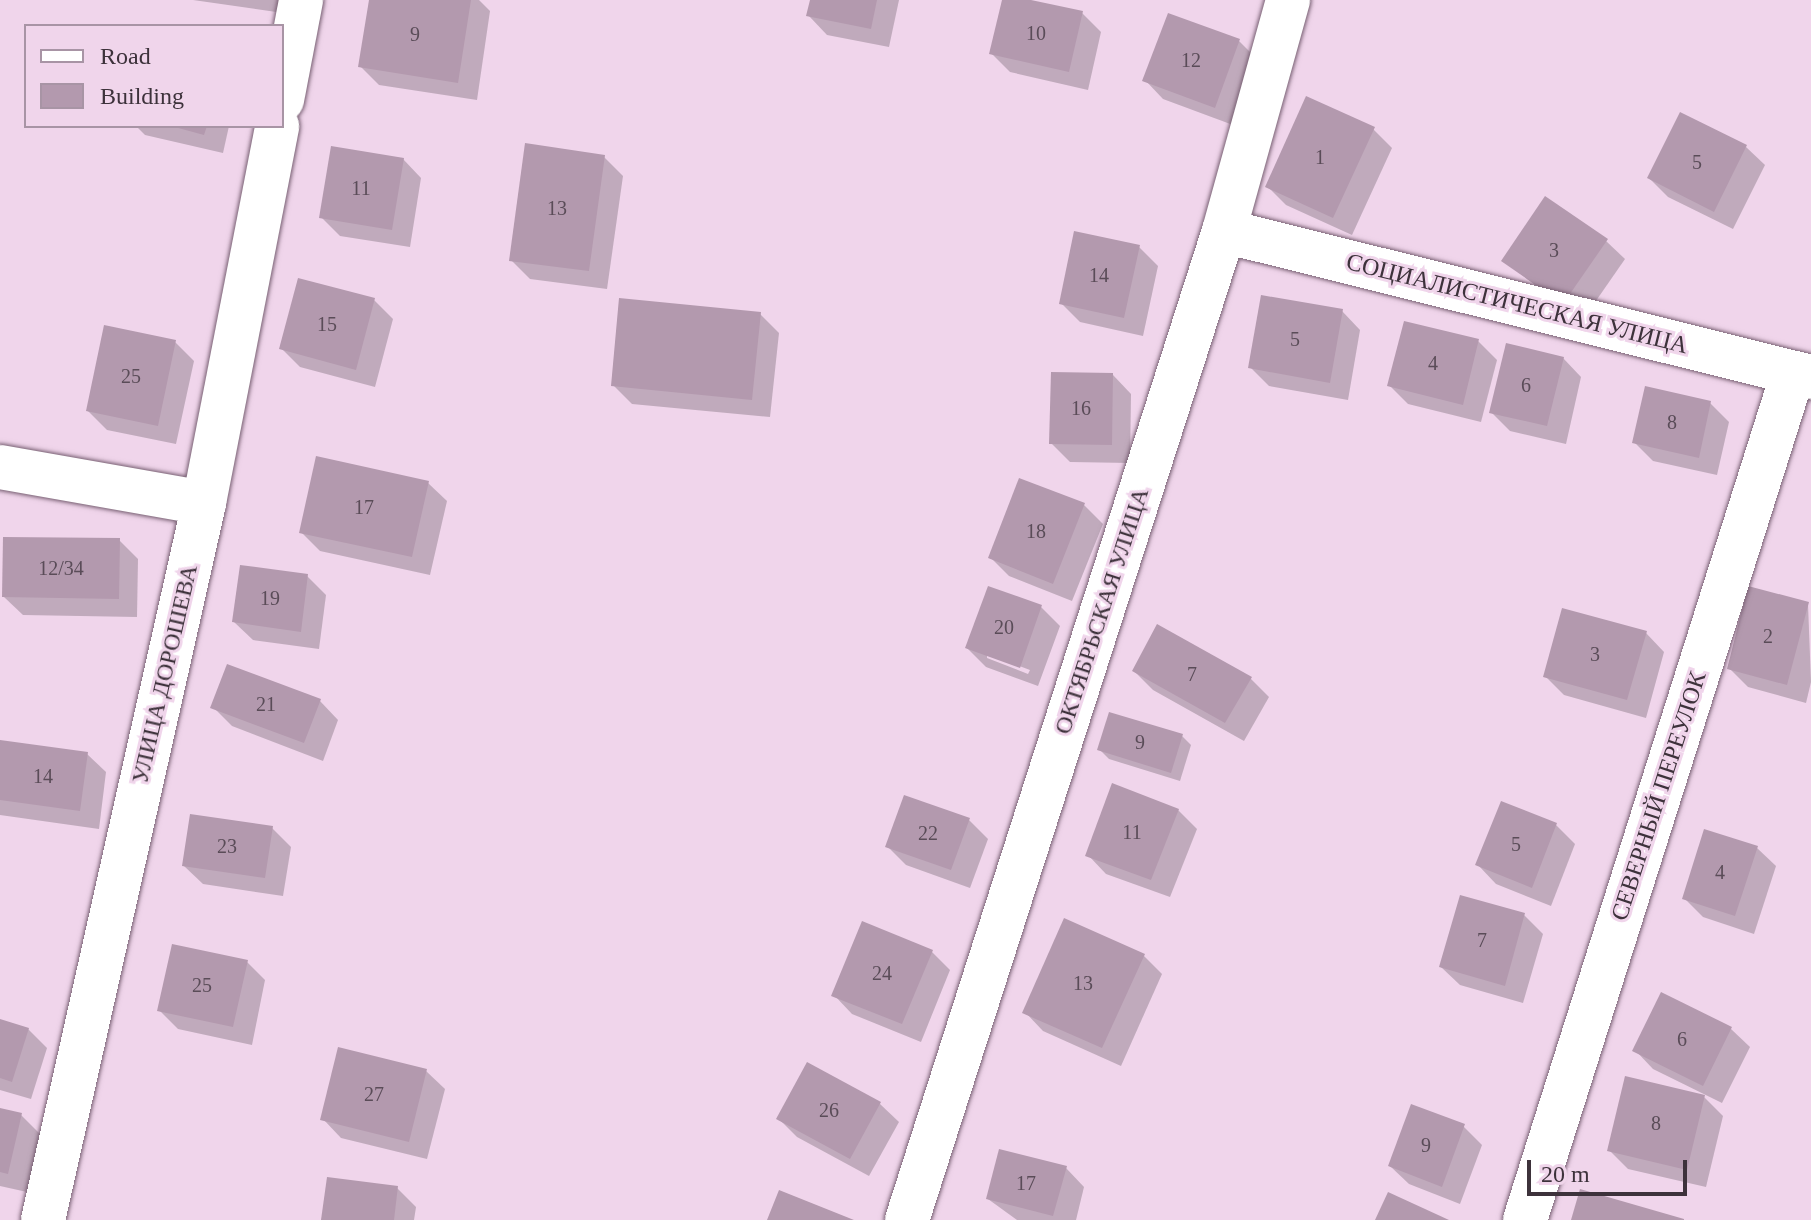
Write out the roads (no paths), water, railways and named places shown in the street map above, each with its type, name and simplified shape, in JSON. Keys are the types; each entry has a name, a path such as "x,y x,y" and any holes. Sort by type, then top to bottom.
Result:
{"street":[{"path":"284,89 301,0"},
{"name":"ОКТЯБРЬСКАЯ УЛИЦА","path":"907,1220 1224,231 1288,0"},
{"name":"УЛИЦА ДОРОШЕВА","path":"43,1220 204,503 277,128"},
{"name":"СОЦИАЛИСТИЧЕСКАЯ УЛИЦА","path":"1224,231 1802,375"},
{"name":"СЕВЕРНЫЙ ПЕРЕУЛОК","path":"1525,1220 1802,375"},
{"path":"0,467 204,503"}]}
